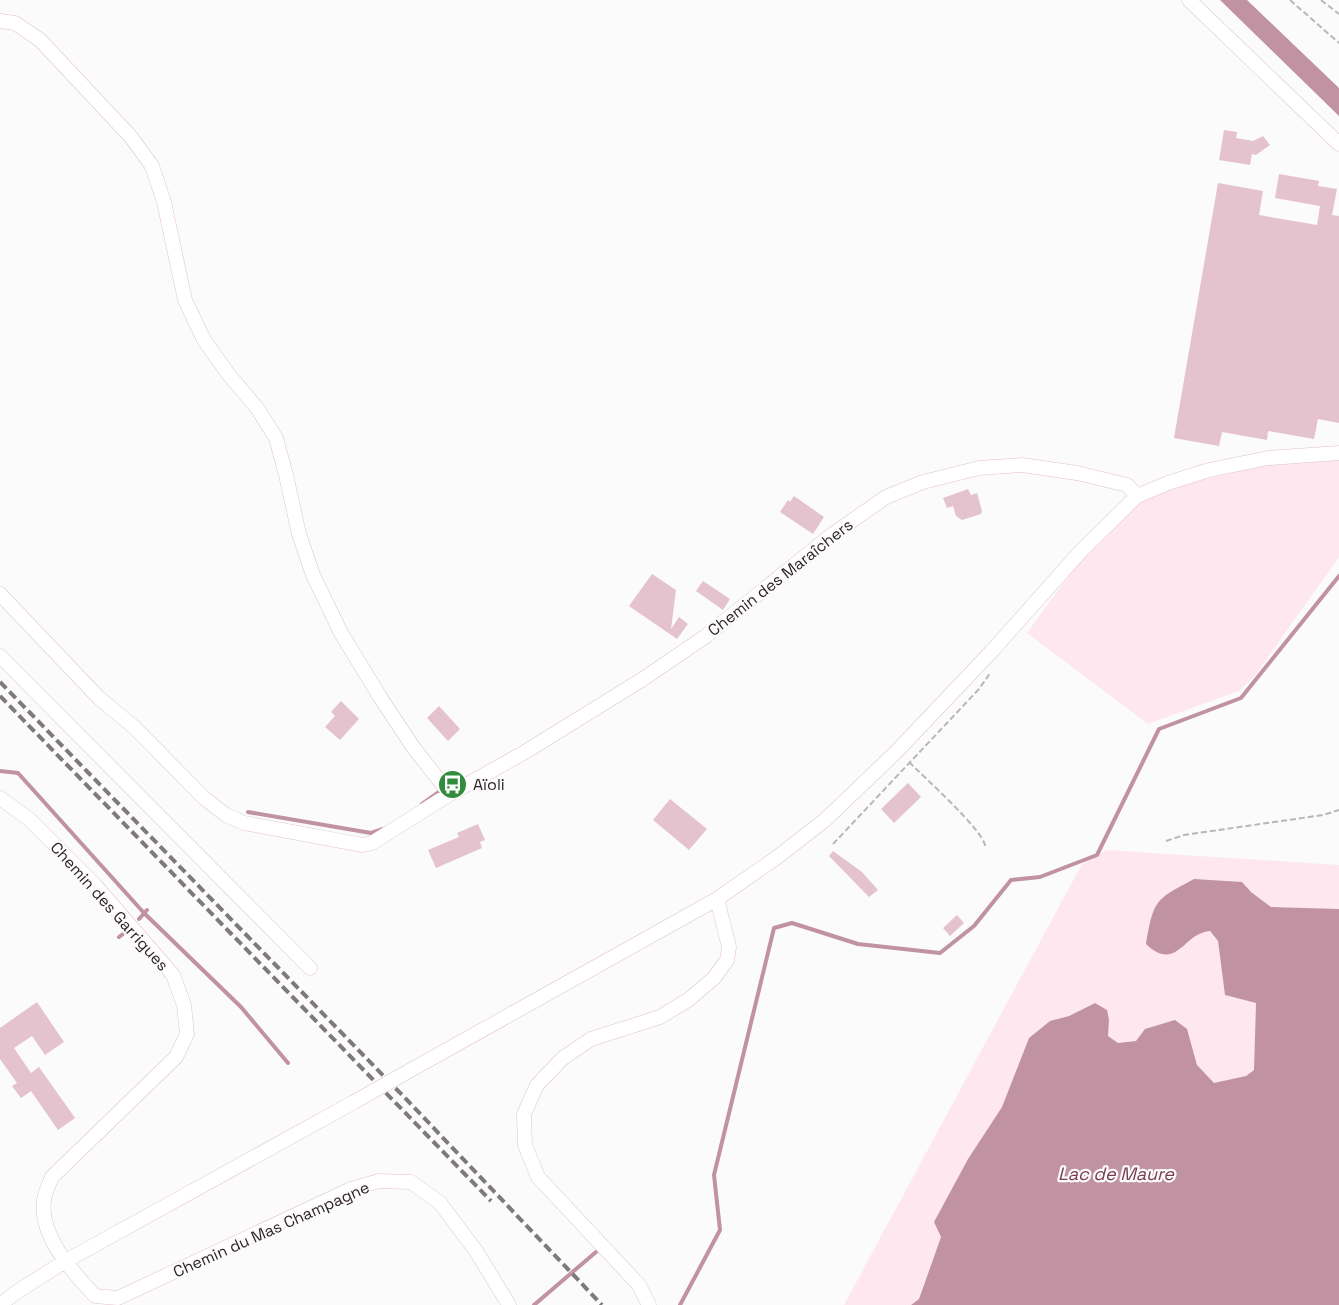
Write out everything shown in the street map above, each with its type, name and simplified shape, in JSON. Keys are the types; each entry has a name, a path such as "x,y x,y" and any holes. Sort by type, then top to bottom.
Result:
{"street":[{"path":"1189,0 1339,144"},
{"path":"0,21 15,23 40,40 131,137 152,165 164,202 185,300 204,340 257,408 276,438 299,534 336,624 413,747 450,795"},
{"path":"0,1305 64,1262 717,899 776,858 825,820 890,758 991,652 1080,552 1137,496 1209,470 1268,458 1339,453"},
{"name":"Chemin des Maraîchers","path":"0,594 99,698 134,727 204,798 226,815 243,823 363,845 372,843 643,679 697,642 828,537 886,497 923,482 979,468 1022,465 1077,473 1127,485 1137,496"},
{"path":"0,656 310,968"},
{"name":"Chemin des Garrigues","path":"0,798 29,819 95,885 173,975 184,1005 187,1034 176,1057 52,1178 44,1198 43,1210 46,1225 64,1262"},
{"path":"650,1305 639,1285 538,1177 525,1145 524,1114 537,1084 563,1058 591,1039 660,1017 688,1000 714,978 727,960 729,947 717,899"},
{"name":"Chemin du Mas Champagne","path":"64,1262 95,1296 118,1298 351,1189 379,1182 411,1182 440,1203 476,1251 509,1305"}],"path":[{"path":"1290,0 1339,43"},
{"path":"1321,0 1339,14"},
{"path":"832,844 979,689 996,666"},
{"path":"909,762 969,822 985,841 986,846"},
{"path":"1166,841 1184,835 1323,815 1339,810"}],"shaded area":[{"path":"1339,459 1339,557 1254,677 1239,691 1148,724 1027,633 1086,552 1139,501 1170,487 1268,465"},
{"path":"1107,850 1339,865 1339,909 1271,907 1242,882 1176,952 1201,932 1209,931 1218,941 1225,995 1256,1003 1254,1070 1246,1076 1214,1084 1197,1065 1187,1029 1118,1043 1108,1036 1109,1021 1095,1003 1069,1016 1050,1021 1029,1038 1002,1107 968,1159 934,1222 941,1237 919,1299 911,1305 844,1305 1082,864"}],"water":[{"path":"1220,0 1247,0 1339,88 1339,116"},
{"name":"Lac de Maure","path":"1194,879 1242,882 1271,907 1339,909 1339,1305 911,1305 919,1299 941,1237 934,1222 968,1159 1002,1107 1029,1038 1050,1021 1069,1016 1095,1003 1107,1010 1108,1036 1118,1043 1136,1041 1145,1029 1175,1020 1187,1029 1197,1065 1214,1083 1246,1076 1254,1070 1256,1003 1225,995 1218,941 1210,931 1201,933 1173,953 1157,952 1146,944 1151,918 1158,903 1171,892"}],"building":[{"path":"1224,130 1237,132 1236,138 1253,141 1263,136 1270,145 1256,155 1252,154 1250,165 1219,160"},
{"path":"1279,174 1319,181 1318,186 1337,189 1332,215 1339,216 1339,423 1318,419 1314,439 1268,431 1267,440 1222,432 1219,446 1174,438 1218,183 1263,191 1259,215 1317,225 1320,206 1275,198"},
{"path":"968,489 971,495 977,493 982,511 981,514 962,520 956,516 953,506 947,508 943,498"},
{"path":"794,496 824,517 813,534 780,512 788,500 790,502"},
{"path":"652,574 676,590 671,629 679,617 688,624 677,639 629,606"},
{"path":"703,581 730,599 723,610 696,591"},
{"path":"341,701 359,719 340,740 325,727 335,716 331,712"},
{"path":"439,706 460,729 448,741 427,718"},
{"path":"908,783 921,797 894,823 881,809"},
{"path":"670,799 707,829 689,850 653,820"},
{"path":"478,824 485,840 480,842 482,848 436,868 428,850 459,837 457,833"},
{"path":"833,851 862,872 878,890 869,897 829,856"},
{"path":"957,915 964,923 950,936 943,928"},
{"path":"37,1002 64,1042 45,1055 32,1036 14,1048 31,1073 39,1067 75,1118 58,1130 31,1091 21,1098 12,1086 17,1083 0,1059 0,1028"}],"waterway":[{"path":"680,1305 720,1230 714,1175 774,928 792,923 858,944 940,953 974,926 1011,880 1040,877 1097,855 1159,729 1241,698 1339,576"},
{"path":"0,771 18,773 144,913 241,1007 288,1063"},
{"path":"422,804 439,792"},
{"path":"248,812 371,833 383,829"},
{"path":"139,919 147,910"},
{"path":"119,937 123,934"},
{"path":"534,1305 596,1252"}],"railway":[{"path":"0,682 407,1100 602,1305"},
{"path":"0,696 491,1201"}],"place":[{"name":"Aïoli","path":"452,784"}]}
